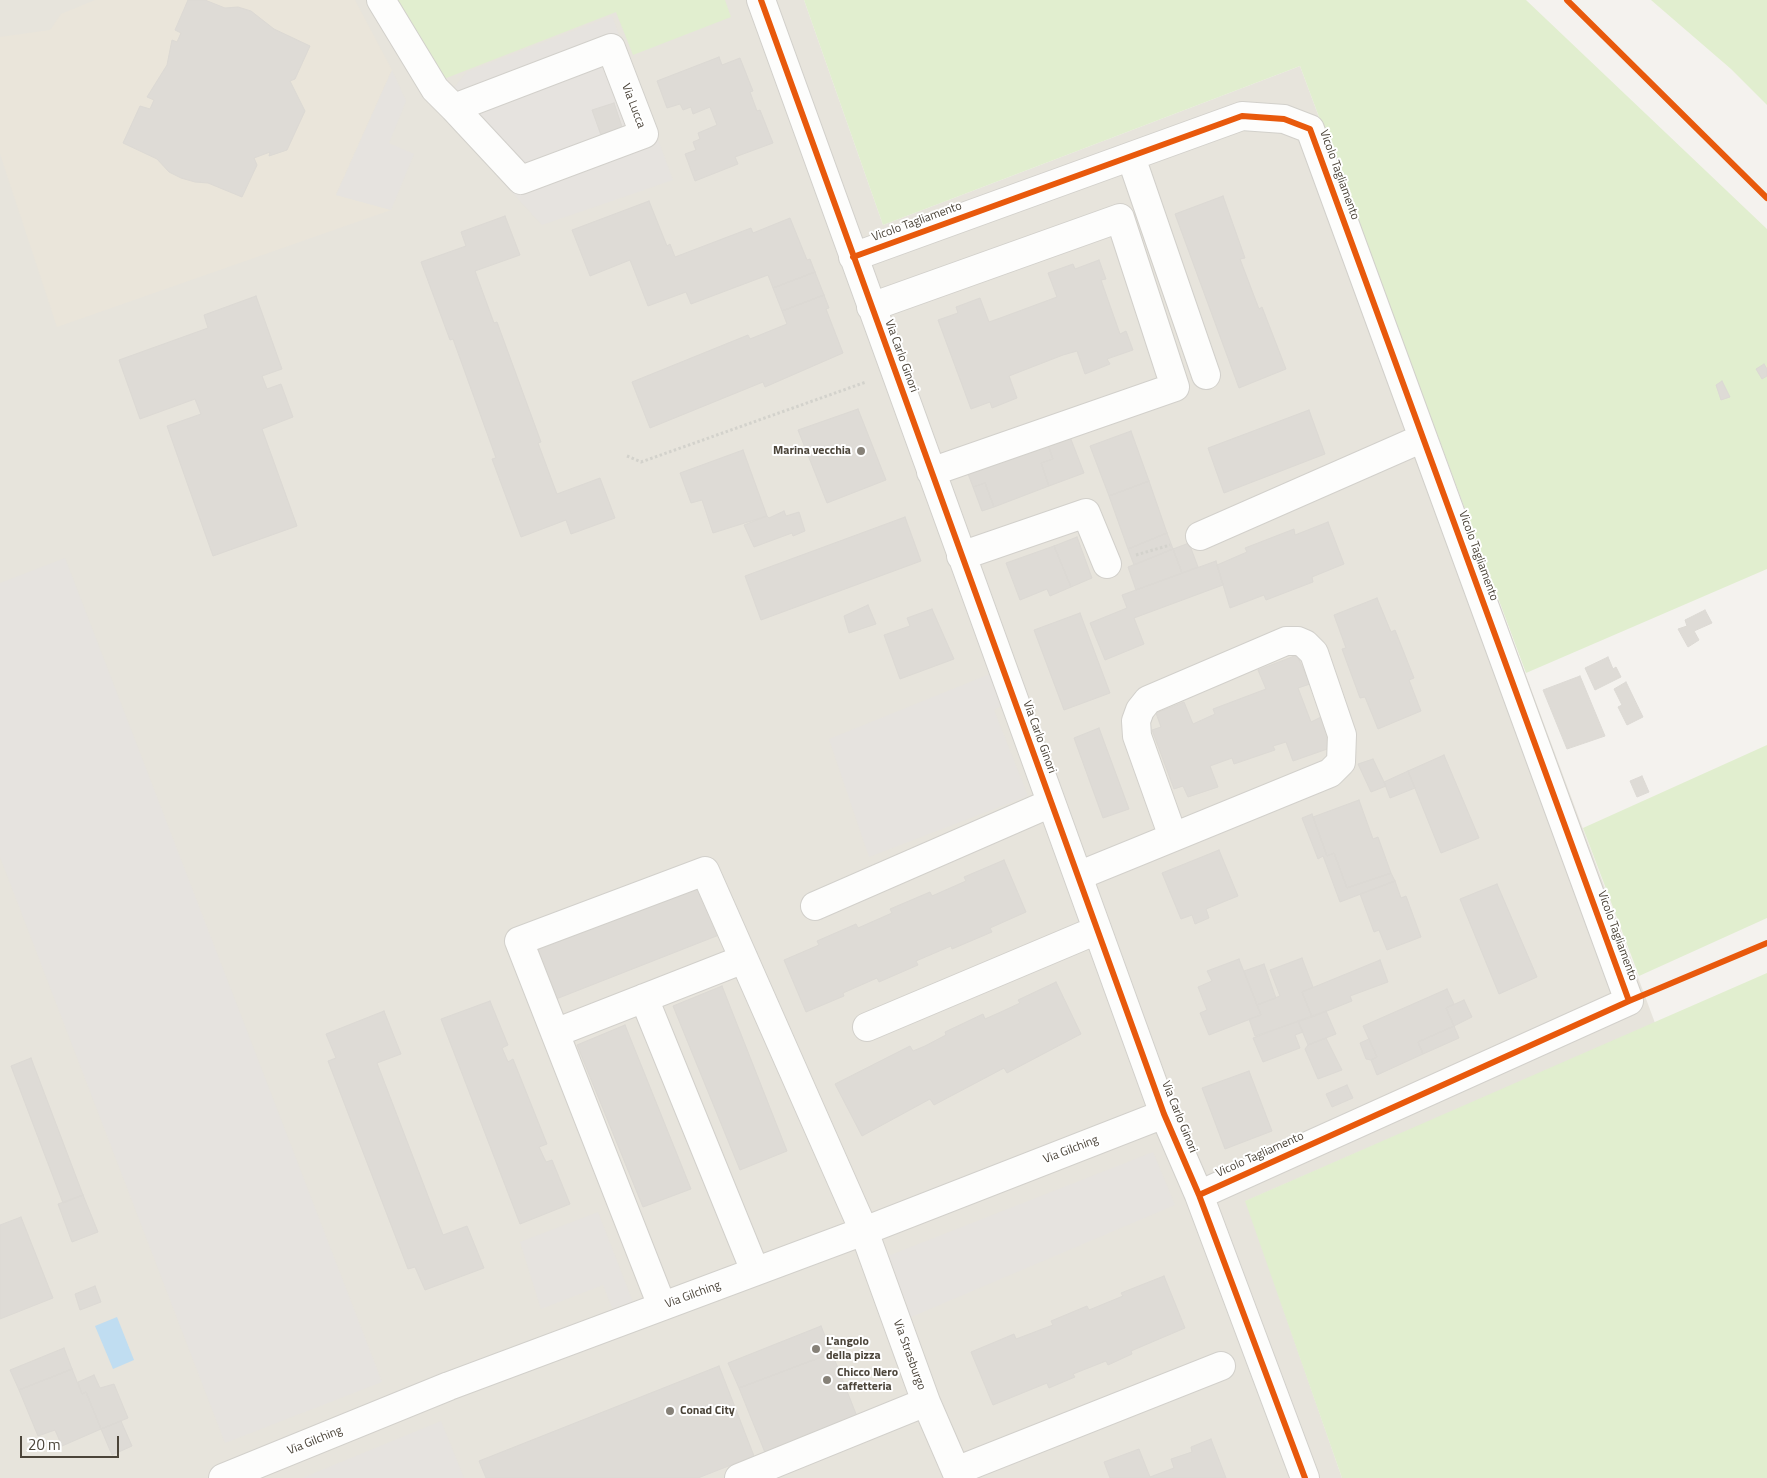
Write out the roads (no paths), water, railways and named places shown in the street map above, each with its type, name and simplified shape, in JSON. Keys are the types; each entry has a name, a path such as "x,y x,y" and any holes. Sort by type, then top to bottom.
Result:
{"street":[{"name":"Via Lucca","path":"381,0 435,89 521,180 644,134 611,48 454,108"},
{"name":"Via Carlo Ginori","path":"761,0 1164,1114 1199,1195 1305,1478"},
{"name":"Vicolo Tagliamento","path":"853,257 1242,116 1284,119 1310,129 1629,1001 1199,1195"},
{"path":"1131,157 1206,375"},
{"path":"871,307 1120,218 1175,387 931,472"},
{"path":"1200,536 1423,438"},
{"path":"962,556 1086,513 1107,564"},
{"path":"1078,876 1330,773 1341,762 1342,735 1314,653 1305,644 1298,641 1286,641 1148,700 1140,710 1136,721 1137,736 1173,837"},
{"path":"815,906 1051,803"},
{"name":"Via Strasburgo","path":"555,1033 519,941 705,871 864,1231 926,1402 957,1475"},
{"path":"867,1027 1097,930"},
{"path":"662,1306 555,1033 744,959"},
{"path":"644,998 755,1271"},
{"name":"Via Gilching","path":"226,1477 449,1386 864,1231 1164,1114"},
{"path":"957,1475 1220,1366"},
{"path":"739,1478 778,1471 926,1402"}],"water":[{"path":"117,1317 134,1360 113,1369 95,1326"}],"place":[{"name":"Marina vecchia","path":"861,451"},
{"name":"L'angolo della pizza","path":"816,1349"},
{"name":"Chicco Nero caffetteria","path":"827,1380"},
{"name":"Conad City","path":"670,1411"}]}
